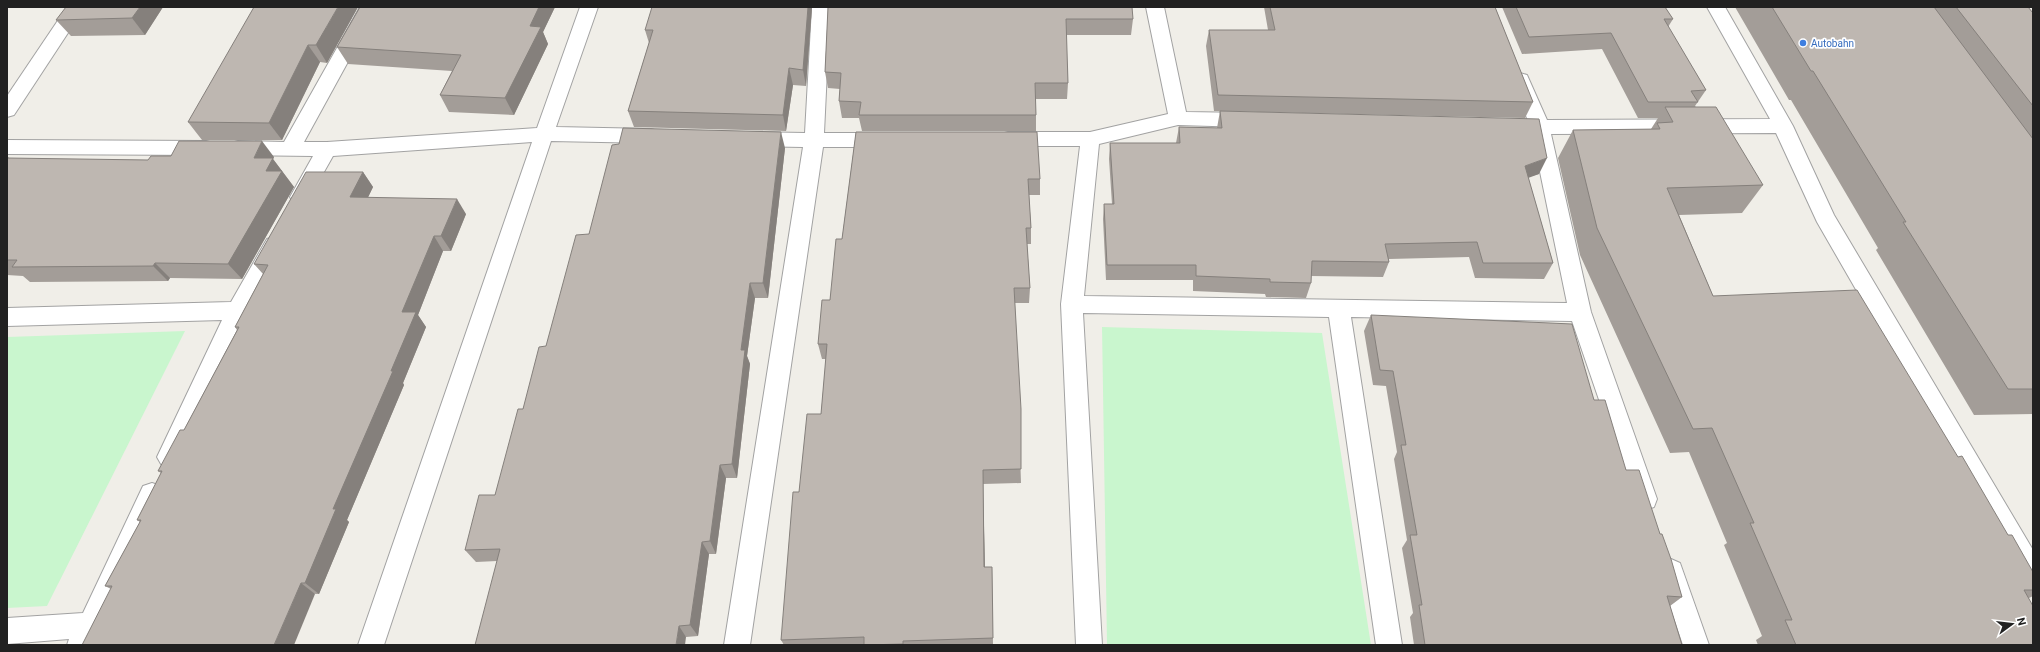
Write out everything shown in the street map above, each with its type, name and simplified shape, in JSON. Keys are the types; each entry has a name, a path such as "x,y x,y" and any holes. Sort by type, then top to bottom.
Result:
{"street":[{"path":"7,110 76,7"},
{"path":"290,148 369,7"},
{"path":"371,645 544,134 589,7"},
{"path":"737,645 814,140 821,7"},
{"path":"1155,7 1178,118"},
{"path":"1716,7 1782,126 1824,217 2024,544 2033,573"},
{"path":"1514,64 1580,312 1652,519"},
{"path":"987,139 1090,139 1178,118 1263,121"},
{"path":"1532,127 1782,126"},
{"path":"182,148 193,128"},
{"path":"7,147 327,149 544,134 671,137"},
{"path":"734,138 908,140"},
{"path":"1089,645 1072,304 1090,139"},
{"path":"7,631 86,635 237,311 327,149"},
{"path":"1072,304 1580,312"},
{"path":"1338,308 1389,645"},
{"path":"7,317 237,311"},
{"path":"1663,549 1696,645"}],"green space":[{"path":"1102,327 1322,333 1371,645 1107,645"},
{"path":"185,331 47,606 7,608 7,337"}],"building":[{"path":"66,7 140,7 132,18 56,20"},
{"path":"254,7 338,7 316,45 308,45 269,123 188,122"},
{"path":"360,7 539,7 530,26 541,27 505,98 440,95 461,55 337,47"},
{"path":"652,7 808,7 803,70 789,68 783,115 628,111 653,30 645,30"},
{"path":"828,7 1132,7 1133,19 1066,19 1068,83 1035,83 1036,115 859,115 861,102 839,101 841,73 825,72"},
{"path":"1270,7 1495,7 1533,102 1218,95 1209,30 1275,30"},
{"path":"1516,7 1665,7 1673,19 1664,19 1706,90 1691,91 1698,102 1648,102 1611,33 1529,37"},
{"path":"1772,7 1934,7 2033,139 2033,389 2008,389 1903,222 1906,222"},
{"path":"1956,7 2028,7 2033,13 2033,106"},
{"path":"1665,107 1716,107 1763,185 1667,188 1713,296 1857,290 1958,457 1962,456 2008,535 2012,535 2033,572 2033,590 2024,590 2033,606 2033,645 1796,645 1785,620 1792,620 1750,523 1754,523 1712,428 1693,429 1597,228 1573,130 1660,129 1657,123 1673,122"},
{"path":"1220,111 1539,119 1547,158 1525,166 1553,263 1483,263 1477,242 1385,244 1389,262 1312,261 1311,283 1270,282 1270,279 1196,276 1196,265 1107,265 1104,204 1114,204 1110,143 1180,143 1179,127 1222,128"},
{"path":"623,128 781,132 763,283 750,283 741,350 745,350 732,464 720,465 710,541 702,542 690,625 679,626 676,645 475,645 500,549 465,550 479,495 495,495 518,409 523,409 539,347 546,346 576,235 589,234 612,145 619,144"},
{"path":"856,132 1037,132 1040,179 1028,179 1031,228 1026,228 1030,288 1014,288 1021,409 1021,469 983,470 984,567 992,567 993,638 903,641 903,644 864,645 864,637 781,640 793,492 799,492 807,414 821,414 827,344 818,344 822,300 830,300 836,239 842,239"},
{"path":"179,141 262,141 254,158 273,158 266,171 282,171 228,264 155,263 153,266 12,267 17,260 7,260 7,158 148,160 151,156 171,156"},
{"path":"306,172 363,172 350,197 457,199 441,236 434,236 402,312 416,312 391,371 393,371 333,509 336,509 305,583 301,583 274,645 82,645 112,586 105,586 141,520 137,520 162,471 158,471 180,430 184,430 239,327 235,327 268,265 254,264"},
{"path":"1371,315 1572,324 1594,400 1605,400 1626,470 1639,470 1660,534 1662,534 1671,559 1682,597 1667,596 1682,645 1425,645 1419,605 1422,605 1410,535 1417,535 1401,445 1406,445 1393,371 1380,370"}],"place":[{"name":"Autobahn","path":"1803,43"}]}
